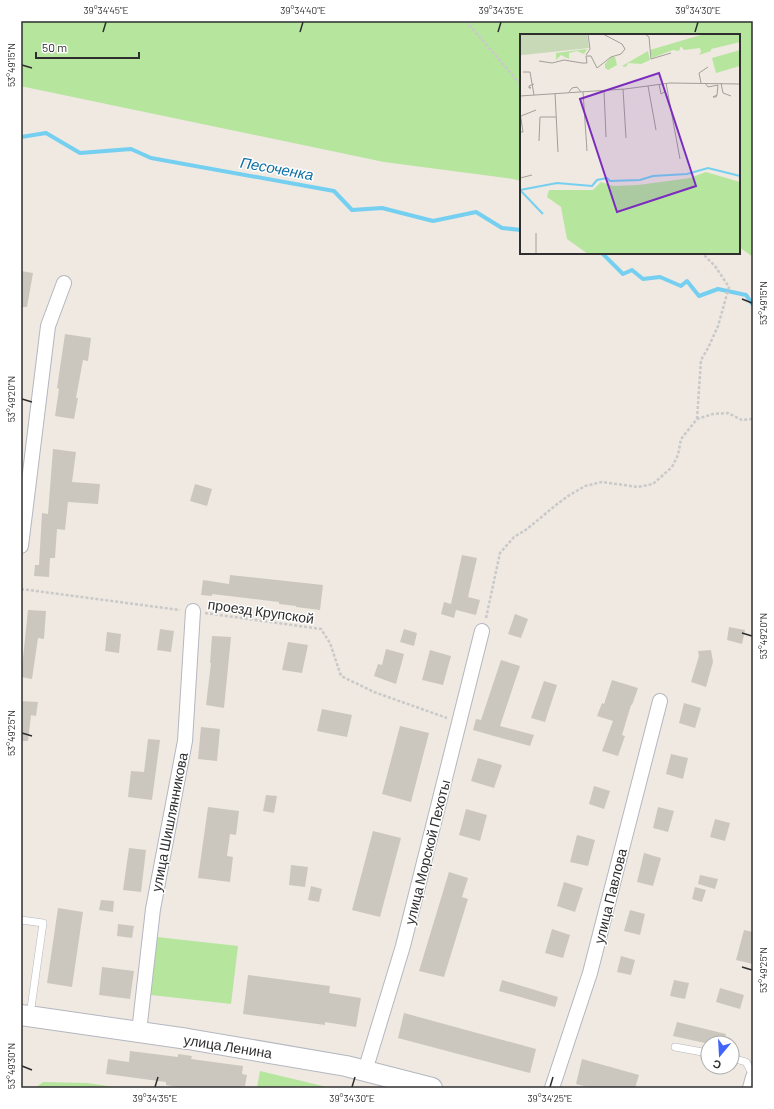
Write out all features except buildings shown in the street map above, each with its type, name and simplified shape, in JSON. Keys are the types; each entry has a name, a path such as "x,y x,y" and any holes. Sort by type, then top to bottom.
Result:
{"street":[{"path":"21,546 48,326 64,283"},
{"name":"улица Шишлянникова","path":"139,1032 153,908 185,741 193,611"},
{"name":"улица Морской Пехоты","path":"365,1070 403,946 482,631"},
{"name":"улица Павлова","path":"552,1088 590,973 660,701"},
{"name":"улица Ленина","path":"26,1016 139,1032 346,1066 432,1088"},
{"path":"750,1088 753,1076"}],"lane":[{"path":"21,920 43,923 26,1016"},
{"path":"675,1047 700,1052"},
{"path":"740,1060 746,1062 753,1076"}],"path":[{"path":"466,21 520,84"},
{"path":"697,419 701,360 718,326 727,299 729,287 715,266 703,254"},
{"path":"482,631 500,553 514,537 527,529 568,496 586,486 602,482 638,487 653,484 672,466 678,455 681,439 697,419 713,414 728,413 742,420 753,419"},
{"name":"проезд Крупской","path":"21,589 321,629 330,643 341,676 374,692 459,722"}],"green space":[{"path":"21,21 753,21 753,257 740,248 740,34 520,34 520,181 384,162 21,87"},
{"path":"157,937 238,946 231,1004 151,995"},
{"path":"260,1071 331,1088 257,1088"},
{"path":"43,1082 87,1083 122,1088 35,1088"}],"waterway":[{"name":"Песоченка","path":"21,137 46,133 80,153 131,149 151,158 334,191 352,210 382,208 433,221 476,212 502,228 520,230"},
{"name":"Песоченка","path":"603,254 623,274 632,270 643,279 660,277 681,286 687,281 699,296 718,289 746,295 753,305"}]}
